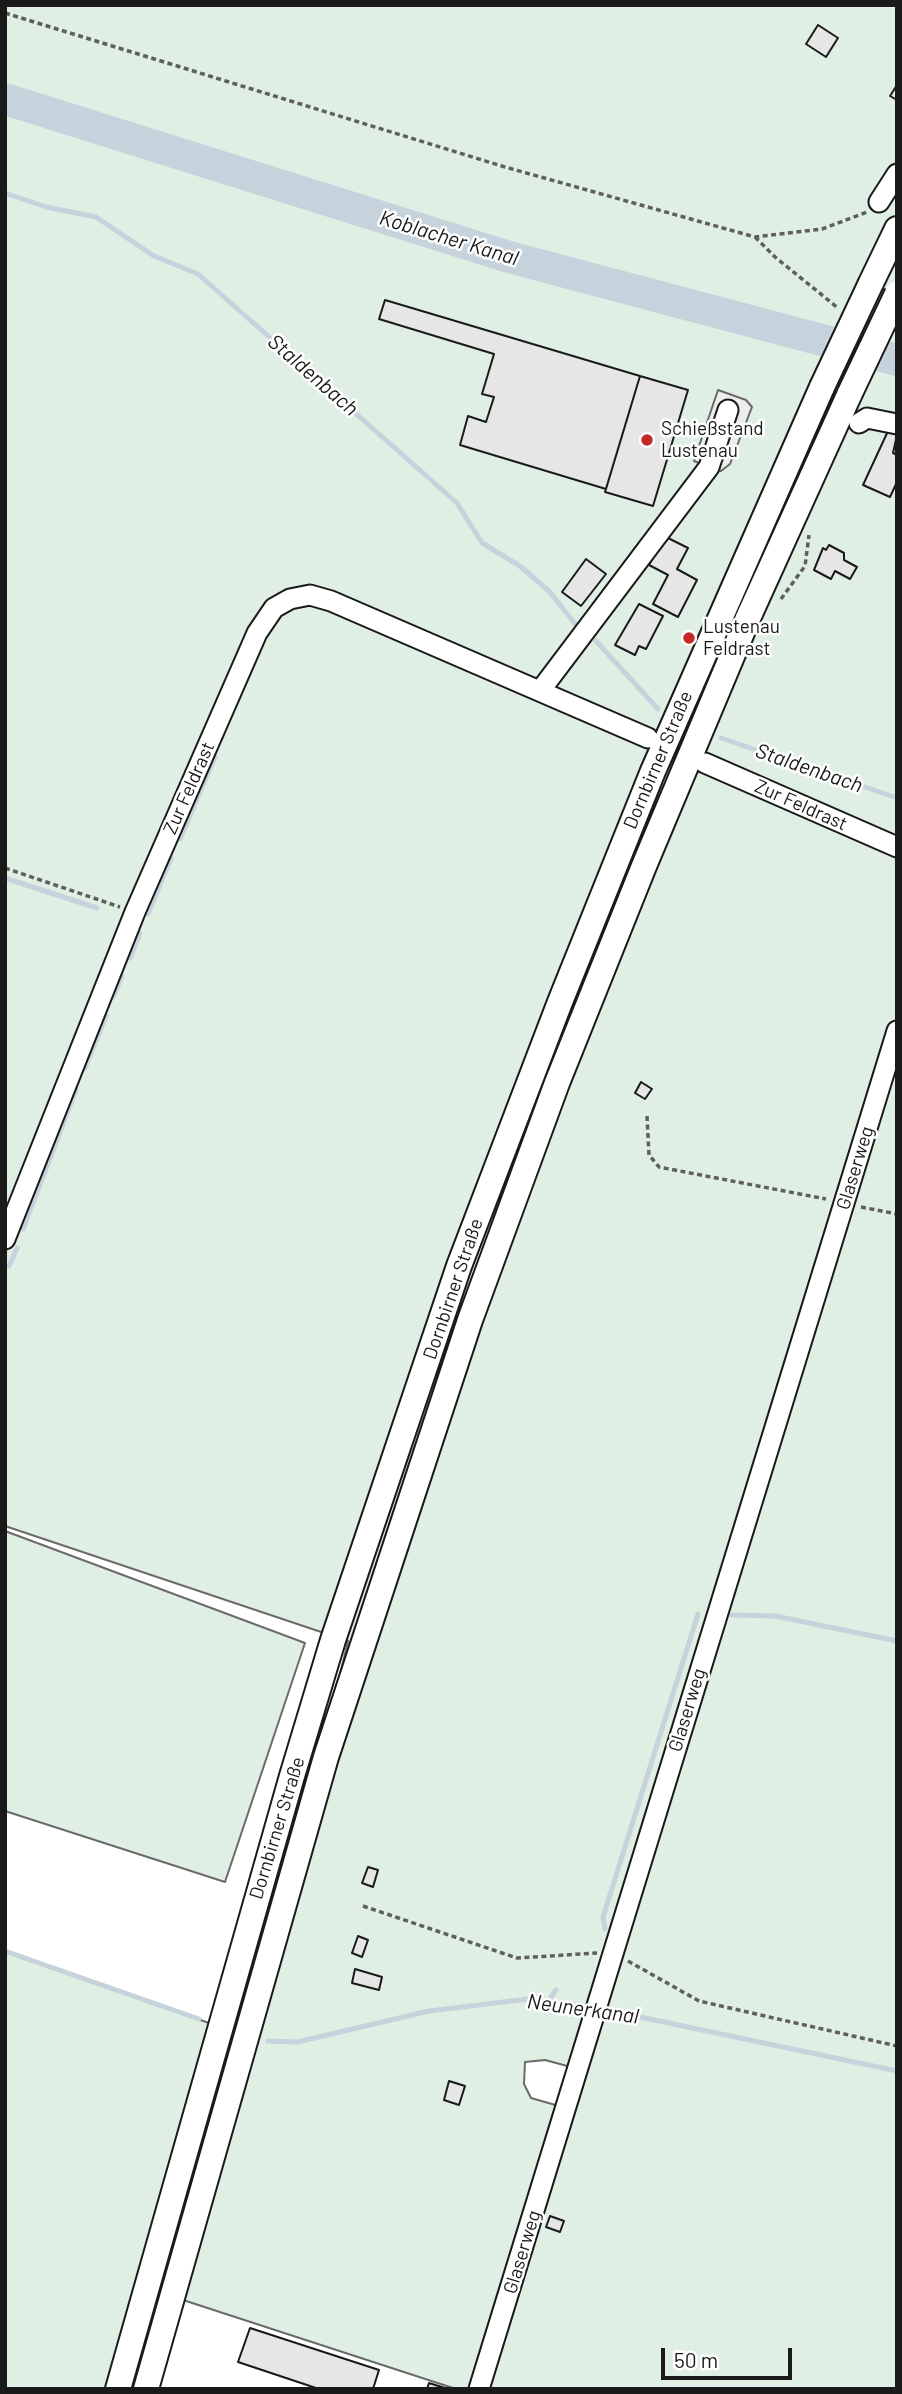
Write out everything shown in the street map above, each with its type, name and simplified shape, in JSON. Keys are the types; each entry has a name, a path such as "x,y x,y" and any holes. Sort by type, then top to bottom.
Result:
{"main road":[{"name":"Dornbirner Straße","path":"118,2389 333,1640 459,1266 555,1015 653,771 822,387 897,229"},
{"name":"Dornbirner Straße","path":"146,2389 326,1757 470,1320 557,1083 639,878 748,618 897,294"}],"street":[{"path":"879,202 897,174"},
{"path":"540,691 709,467 728,410"},
{"path":"859,423 867,418 897,424"},
{"name":"Zur Feldrast","path":"5,1238 135,912 257,632 274,607 290,599 310,596 331,601 648,738"},
{"name":"Zur Feldrast","path":"705,763 897,847"},
{"name":"Glaserweg","path":"479,2389 897,1031"}],"path":[{"path":"5,13 505,167 755,237 835,226 855,219 879,202"},
{"path":"755,237 775,257 839,308"},
{"path":"777,603 805,566"},
{"path":"5,869 135,912"},
{"path":"647,1116 649,1155 659,1167 897,1214"},
{"path":"363,1906 517,1958 543,1958 589,1951 611,1955 643,1967 699,2001 897,2046"}],"green space":[{"path":"5,5 897,5 897,2389 486,2389 598,2023 583,2018 571,2067 545,2060 525,2062 524,2084 531,2098 559,2106 472,2389 456,2389 183,2300 254,2037 348,1641 5,1526 5,110 475,257 878,367 885,350 287,179 5,91"},
{"path":"5,1531 305,1643 225,1882 5,1811"},
{"path":"5,1952 209,2023 108,2389 5,2389"}],"shaded area":[{"path":"718,390 746,400 752,407 730,464 721,471 694,461"}],"building":[{"path":"818,25 838,38 826,57 806,44"},
{"path":"897,85 897,100 890,96"},
{"path":"385,300 640,376 606,489 460,445 468,416 486,422 494,397 482,394 494,354 379,319"},
{"name":"Schießstand Lustenau","path":"640,376 688,390 653,506 605,492"},
{"path":"888,431 897,435 893,453 897,455 897,482 890,497 863,485"},
{"path":"664,536 688,548 677,569 697,580 678,617 653,604 668,575 649,565"},
{"path":"829,545 844,553 844,560 857,567 850,579 835,571 831,579 814,570 823,548 826,550"},
{"path":"586,559 606,574 581,606 562,592"},
{"path":"639,604 663,616 646,649 639,646 635,655 615,645"},
{"path":"641,1082 652,1089 645,1099 635,1093"},
{"path":"368,1867 378,1870 373,1887 362,1883"},
{"path":"358,1936 368,1940 362,1957 352,1953"},
{"path":"355,1969 382,1977 379,1990 352,1983"},
{"path":"449,2081 465,2086 459,2105 444,2100"},
{"path":"550,2216 564,2221 560,2232 546,2227"},
{"path":"250,2328 379,2370 373,2389 319,2389 238,2362"},
{"path":"429,2383 448,2389 427,2389"}],"waterway":[{"name":"Koblacher Kanal","path":"5,99 509,257 897,360"},
{"name":"Staldenbach","path":"5,193 46,207 96,217 154,256 198,274 457,503 482,543 520,566 550,592 575,624"},
{"name":"Staldenbach","path":"596,641 658,709"},
{"name":"Staldenbach","path":"721,738 897,798"},
{"path":"180,839 215,757"},
{"path":"148,914 171,858"},
{"path":"5,878 97,908"},
{"path":"130,958 140,933"},
{"path":"113,997 122,976"},
{"path":"85,1068 106,1016"},
{"path":"23,1229 76,1090"},
{"path":"9,1266 17,1248"},
{"path":"605,1929 603,1917 698,1614"},
{"path":"732,1615 775,1616 897,1641"},
{"name":"Neunerkanal","path":"5,1951 199,2019"},
{"path":"549,2000 556,1990"},
{"name":"Neunerkanal","path":"268,2041 297,2042 429,2011 528,1999 592,2007"},
{"name":"Neunerkanal","path":"602,2009 897,2071"}],"place":[{"name":"Schießstand Lustenau","path":"647,440"},
{"name":"Lustenau Feldrast","path":"689,638"}]}
